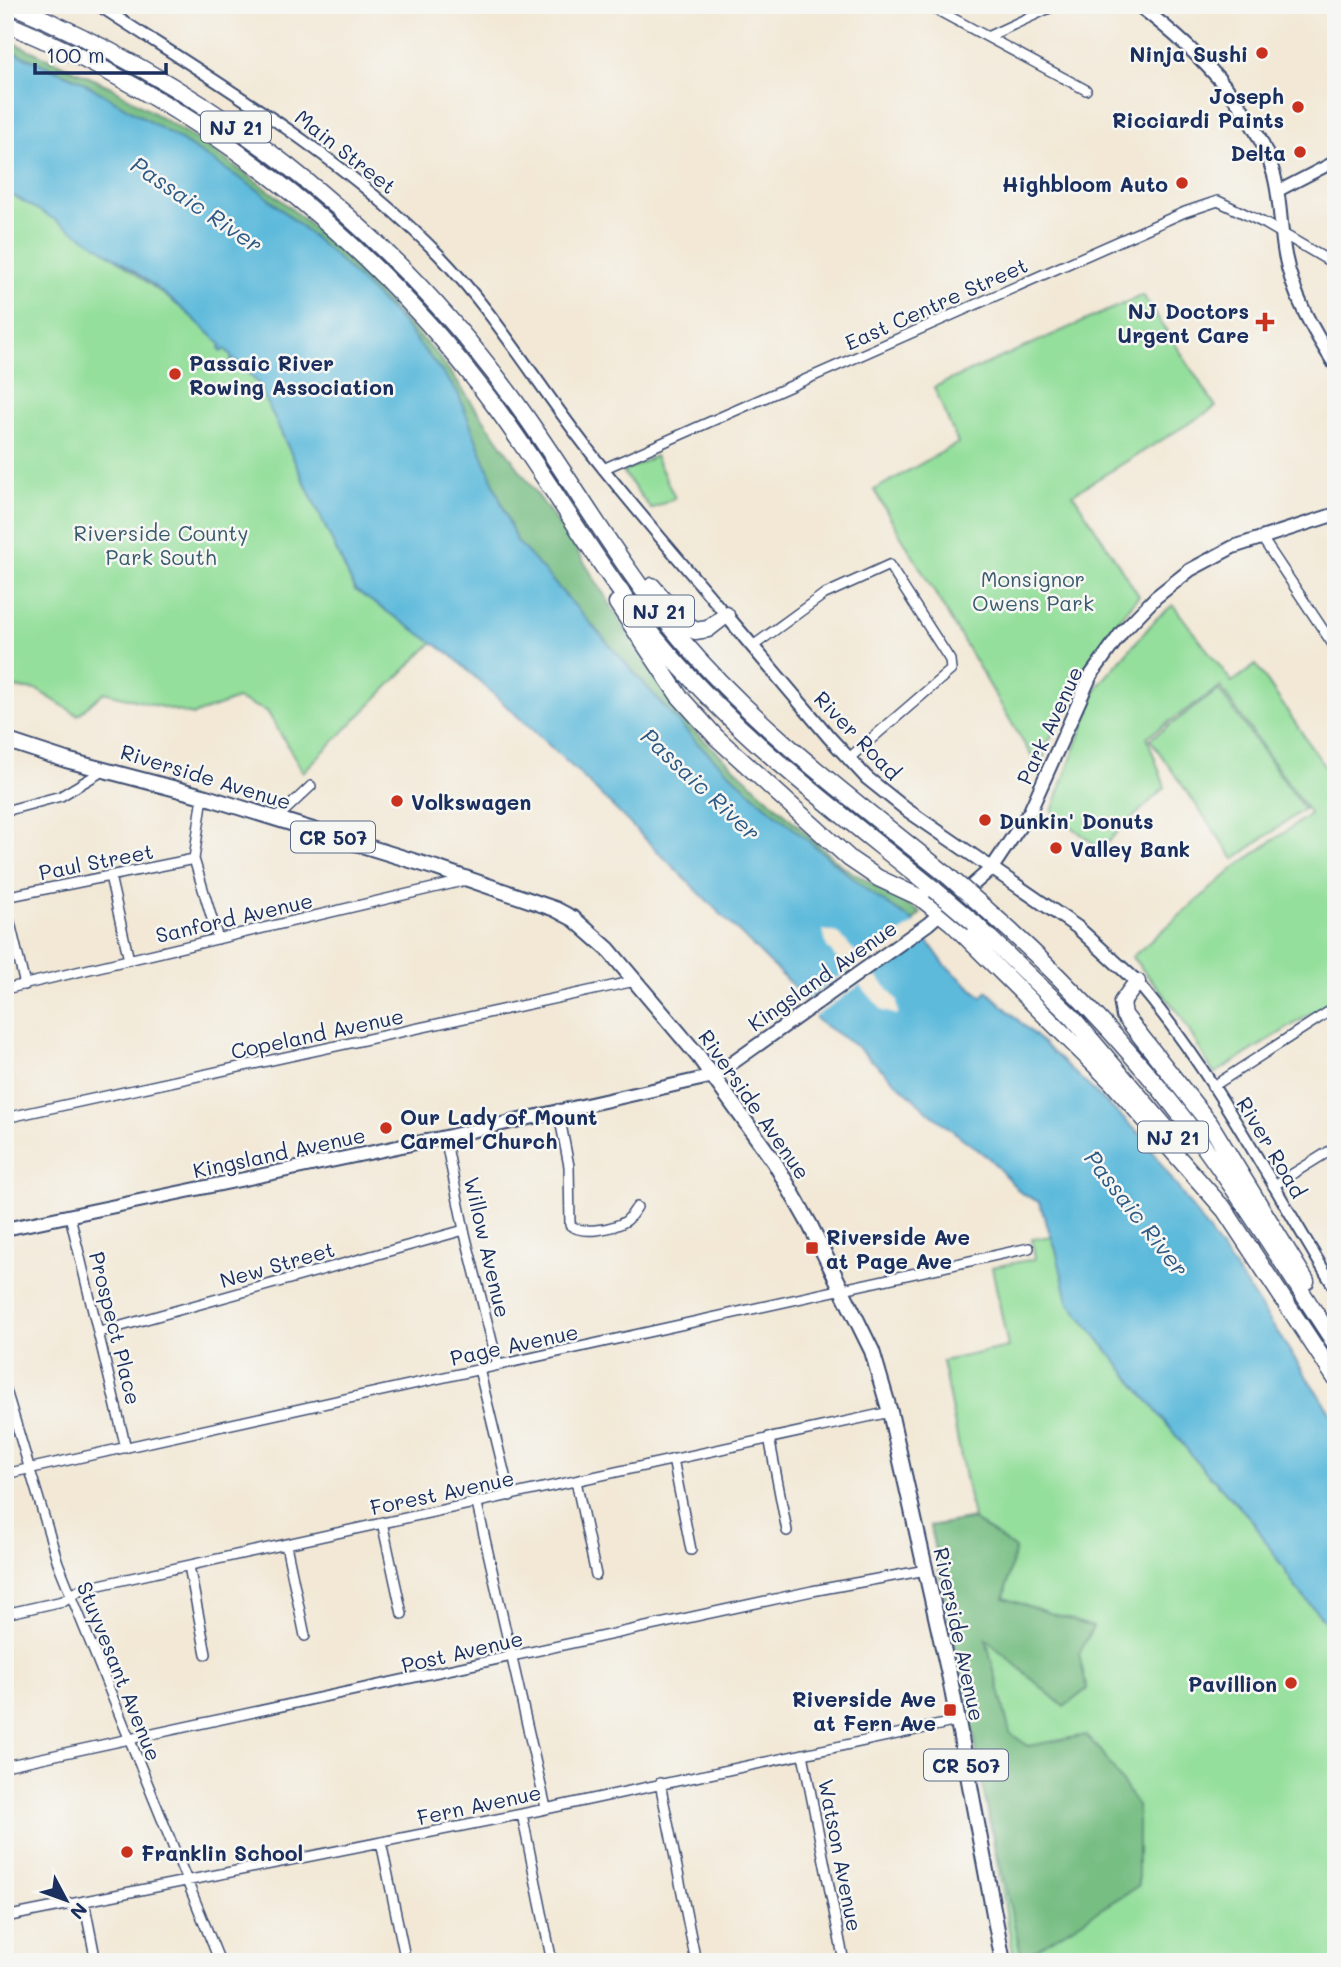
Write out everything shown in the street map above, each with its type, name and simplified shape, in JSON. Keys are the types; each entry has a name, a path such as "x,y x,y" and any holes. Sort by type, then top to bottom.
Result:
{"highway":[{"name":"NJ 21","path":"12,5 93,41 151,72 232,124 311,183 383,247 435,302 491,369 643,591 703,663 770,730 947,875 1084,1002 1168,1100 1225,1177 1336,1345"},
{"name":"NJ 21","path":"5,23 84,58 169,106 248,158 331,225 392,284 455,355 513,431 647,627 710,699 781,764 974,923 1048,992 1098,1046 1167,1128 1228,1214 1336,1379"},
{"path":"546,446 641,572 688,627 695,631 708,629 726,615"},
{"path":"589,545 594,569 666,678 705,726 850,859 878,878 921,898 934,919 1110,1080 1228,1214"},
{"path":"1138,982 1122,1002 1124,1015 1188,1093 1225,1145 1336,1336"}],"main road":[{"path":"1138,5 1183,43 1232,96 1258,135 1278,191 1282,234 1299,302 1336,366"},
{"name":"Park Avenue","path":"934,919 992,868 1030,811 1091,676 1122,632 1156,597 1190,570 1233,547 1336,514"},
{"name":"River Road","path":"726,615 848,759 897,802 1077,927 1138,982"},
{"name":"Riverside Avenue","path":"5,740 66,760 107,768 203,796 471,879 575,919 608,950 714,1076 775,1163 844,1290 872,1351 890,1412 926,1570 958,1721 1003,1962"},
{"name":"Kingsland Avenue","path":"5,1229 445,1137 558,1109 714,1076 934,919"}],"street":[{"name":"Main Street","path":"98,5 323,153 421,238 454,272"},
{"path":"928,5 1086,90"},
{"path":"989,36 1056,5"},
{"path":"1278,191 1336,161"},
{"name":"East Centre Street","path":"603,469 1185,212 1218,201 1336,265"},
{"name":"River Road","path":"454,272 603,469 726,615"},
{"path":"1262,538 1336,649"},
{"path":"753,646 823,595 890,565 950,660 951,670 848,759"},
{"path":"5,811 61,796 107,768"},
{"path":"276,819 310,786"},
{"path":"203,796 194,859 218,939"},
{"name":"Paul Street","path":"5,900 194,859"},
{"path":"110,876 129,960"},
{"name":"Sanford Avenue","path":"5,989 471,879"},
{"path":"5,900 25,985"},
{"name":"Copeland Avenue","path":"5,1118 635,981"},
{"name":"River Road","path":"1138,982 1178,1035 1212,1087 1332,1276 1336,1290"},
{"path":"1212,1087 1336,1007"},
{"path":"558,1109 569,1166 570,1225 576,1229 593,1230 626,1221 637,1207"},
{"name":"Willow Avenue","path":"445,1137 464,1230 498,1366"},
{"path":"1273,1186 1336,1147"},
{"name":"Prospect Place","path":"70,1216 126,1448"},
{"name":"New Street","path":"100,1332 464,1230"},
{"name":"Page Avenue","path":"5,1474 1029,1248"},
{"path":"479,1369 510,1496"},
{"name":"Stuyvesant Avenue","path":"5,1387 28,1469 71,1597 220,1962"},
{"name":"Forest Avenue","path":"5,1614 71,1597 81,1589 890,1412"},
{"path":"769,1437 787,1531"},
{"path":"673,1459 691,1550"},
{"path":"576,1481 596,1575"},
{"path":"477,1504 546,1808"},
{"path":"382,1522 402,1614"},
{"path":"286,1545 305,1636"},
{"path":"188,1566 206,1654"},
{"name":"Post Avenue","path":"5,1766 813,1591 926,1570"},
{"name":"Fern Avenue","path":"5,1917 522,1814 958,1721"},
{"name":"Watson Avenue","path":"803,1754 844,1962"},
{"path":"660,1783 696,1962"},
{"path":"522,1814 552,1962"},
{"path":"381,1842 406,1962"},
{"path":"84,1901 96,1962"}],"green space":[{"path":"5,39 111,87 199,141 274,194 332,244 440,358 576,549 681,719 842,866 921,913 913,921 873,895 758,799 696,742 516,540 457,391 400,320 334,255 261,192 179,139 77,79 6,49"},
{"name":"Riverside County Park South","path":"5,191 84,235 196,319 258,383 355,590 433,642 303,772 267,711 237,699 193,715 104,692 78,715 37,690 5,687"},
{"name":"Monsignor Owens Park","path":"1143,295 1216,407 1073,494 1139,596 1092,656 1068,699 1039,769 874,490 958,443 934,387"},
{"path":"655,456 675,498 651,509 623,472"},
{"path":"1173,605 1232,682 1256,665 1336,783 1336,998 1214,1074 1179,1013 1132,957 1237,866 1310,814 1220,687 1147,737 1165,787 1100,849 1052,811 1098,686 1157,618"},
{"path":"1219,690 1304,809 1234,859 1150,739"},
{"path":"1052,1236 1056,1250 1197,1462 1252,1520 1296,1588 1336,1634 1336,1962 1015,1962 976,1747 930,1526 973,1518 942,1361 1008,1347 992,1267 1035,1259 1032,1239"},
{"path":"973,1519 1015,1549 1004,1598 1093,1627 1079,1654 1087,1689 1064,1707 986,1639 1010,1733 1028,1746 1086,1735 1102,1752 1138,1806 1138,1886 1022,1958 977,1764 976,1747 930,1526"}],"water":[{"name":"Passaic River","path":"5,49 77,79 179,139 261,192 334,255 400,320 457,391 516,540 696,742 758,799 873,895 913,921 945,965 982,997 987,991 1140,1134 1242,1279 1336,1421 1336,1634 1296,1588 1252,1520 1197,1462 1068,1301 1056,1250 1039,1202 1021,1193 990,1159 932,1115 856,1046 818,1021 799,992 579,773 450,654 355,590 258,383 234,359 231,361 231,355 225,349 221,352 219,348 222,346 146,280 63,224 5,191"}],"pier":[{"path":"917,921 928,936 875,974 897,1000 898,1015 883,1011 860,985 812,1019 802,1003 847,971 827,947 823,930 838,933 863,960"}],"place":[{"name":"Ninja Sushi","path":"1262,53"},
{"name":"Joseph Ricciardi Paints","path":"1298,107"},
{"name":"Delta","path":"1300,152"},
{"name":"Highbloom Auto","path":"1182,183"},
{"name":"NJ Doctors Urgent Care","path":"1265,322"},
{"name":"Passaic River Rowing Association","path":"175,374"},
{"name":"Volkswagen","path":"397,801"},
{"name":"Dunkin' Donuts","path":"985,820"},
{"name":"Valley Bank","path":"1056,848"},
{"name":"Our Lady of Mount Carmel Church","path":"386,1128"},
{"name":"Riverside Ave at Page Ave","path":"812,1248"},
{"name":"Pavillion","path":"1291,1683"},
{"name":"Riverside Ave at Fern Ave","path":"950,1710"},
{"name":"Franklin School","path":"127,1852"}]}
